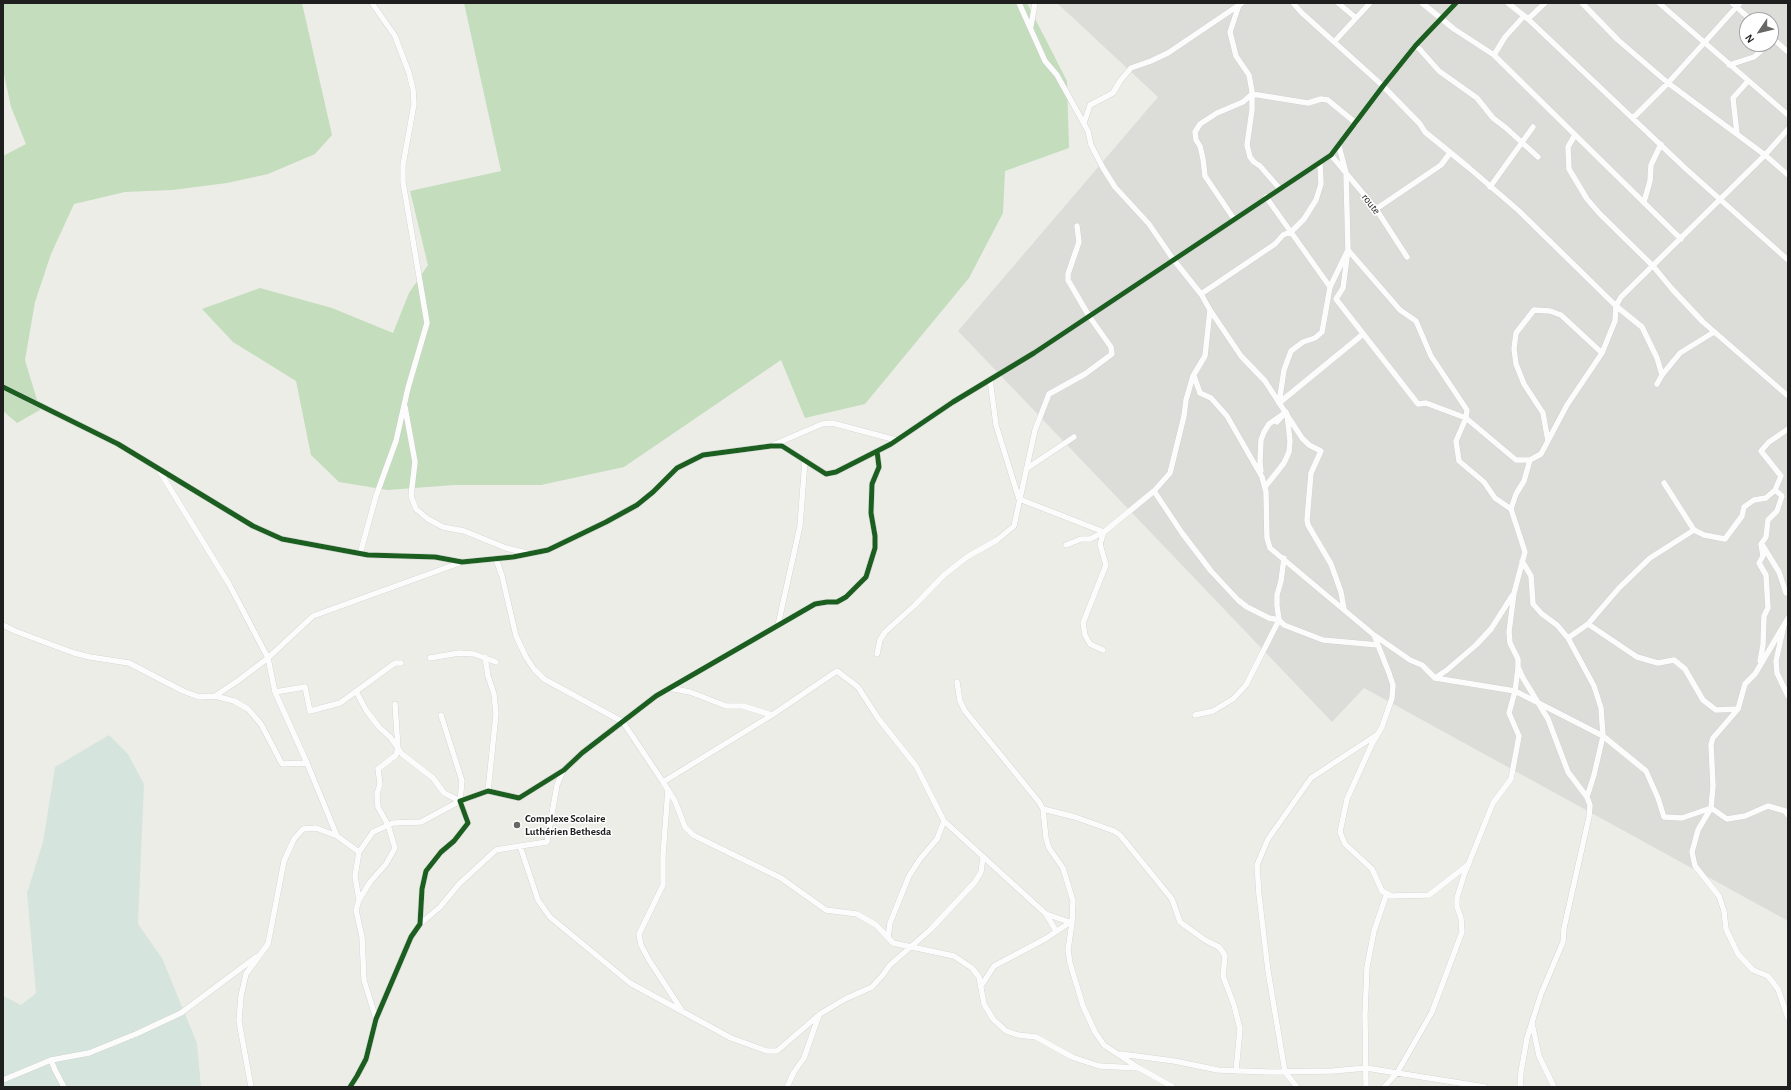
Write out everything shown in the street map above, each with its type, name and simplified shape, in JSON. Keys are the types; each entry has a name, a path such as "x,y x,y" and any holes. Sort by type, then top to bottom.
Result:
{"street":[{"path":"360,554 376,496 396,441 404,404 427,323 403,182 404,165 414,104 409,73 395,36 372,3"},
{"path":"1019,3 1031,26 1045,61 1058,75 1084,123 1096,156 1114,187 1149,224 1173,259 1201,294 1241,356 1265,381 1302,438 1309,445 1321,451 1311,473 1307,520 1308,525 1331,564 1342,592 1344,609"},
{"path":"1031,26 1035,3"},
{"path":"1293,3 1383,86 1420,124 1425,132 1518,210 1616,306 1644,330 1657,358 1662,375"},
{"path":"1338,3 1356,18"},
{"path":"1334,42 1370,3"},
{"path":"1422,3 1472,42 1494,55 1681,239"},
{"path":"3,387 97,433 252,526 282,540 360,554 435,557 462,562 496,560 548,550 637,505 653,492 677,468 703,455 771,446 782,446 826,474 836,472 896,440 921,422 1034,353 1331,155 1416,45 1456,3"},
{"path":"1508,3 1526,18 1720,200 1788,260"},
{"path":"1494,55 1505,37 1545,3"},
{"path":"1582,3 1618,40 1668,83 1765,155 1788,175"},
{"path":"1659,3 1788,115"},
{"path":"1084,123 1090,106 1113,93 1120,81 1131,68 1151,62 1168,53 1240,4"},
{"path":"1240,4 1230,32 1236,56 1249,75 1252,94 1247,144 1250,157 1280,188"},
{"path":"1633,118 1668,83 1736,4 1744,12"},
{"path":"1416,45 1439,71 1477,98 1493,118 1523,142 1538,157"},
{"path":"1779,46 1788,52"},
{"path":"1729,65 1754,57 1759,52"},
{"path":"1737,134 1733,98 1748,81"},
{"path":"1252,94 1308,103 1321,99 1328,100 1356,123"},
{"path":"1234,219 1205,176 1203,159 1200,146 1196,140 1195,132 1200,124 1217,113 1243,102 1252,94"},
{"path":"1490,187 1533,127"},
{"path":"1339,146 1346,173 1348,250 1343,288 1336,300 1352,319 1362,335 1418,404 1426,403 1466,418 1516,460 1530,460 1541,454 1567,405 1602,353 1615,321 1616,306 1621,297 1765,155 1788,129"},
{"path":"1575,135 1568,147 1569,169 1587,199 1600,214 1653,266 1672,289 1714,332 1788,396"},
{"path":"1644,202 1650,181 1651,165 1661,144"},
{"path":"1376,209 1440,164 1450,153"},
{"name":"route","path":"1331,155 1376,209 1407,257"},
{"path":"1201,294 1276,244 1283,235 1304,219 1316,200 1320,184 1320,163"},
{"path":"1266,198 1330,287"},
{"path":"877,654 880,640 885,632 916,606 944,575 967,557 997,540 1014,526 1038,420 1049,394 1085,374 1112,354 1111,347 1089,316 1068,280 1068,274 1079,242 1077,226"},
{"path":"1279,403 1284,370 1291,351 1303,342 1315,338 1322,332 1330,287 1348,250"},
{"path":"1348,250 1400,310 1416,321 1431,356 1467,410 1466,418 1456,441 1459,461 1484,482 1495,498 1511,509"},
{"path":"1066,545 1081,539 1090,539 1104,532 1154,491 1170,474 1184,416 1186,400 1193,376 1205,356 1210,310"},
{"path":"1548,441 1543,413 1524,384 1516,364 1514,349 1516,333 1527,316 1534,310 1550,311 1561,315 1602,353"},
{"path":"1657,384 1662,375 1680,353 1714,332"},
{"path":"1279,403 1362,335"},
{"path":"1193,376 1200,393 1211,398 1227,416 1262,477"},
{"path":"990,379 996,425 1020,500"},
{"path":"404,404 415,462 411,496 416,509 428,519 443,527 464,531 506,548 528,553"},
{"path":"1287,413 1269,424 1260,440 1260,464 1265,486 1268,545 1270,548 1284,558 1374,635 1410,660 1422,665 1435,678 1515,691 1603,736 1646,771 1658,798 1664,817 1682,818 1711,808"},
{"path":"1277,422 1287,413"},
{"path":"1265,486 1284,463 1289,452 1290,441 1287,413"},
{"path":"771,446 822,424 832,423 896,440"},
{"path":"1664,483 1694,530 1704,535 1725,539 1742,516 1744,507 1754,500 1766,498 1775,490 1781,476 1761,451 1769,442 1788,429"},
{"path":"1026,469 1074,437"},
{"path":"359,900 355,876 359,852 372,832 393,823 421,822 460,801 488,791 519,798 564,770 582,753 644,704 669,688 815,604 841,600 866,577 875,548 871,508 872,484 879,467 877,451"},
{"path":"778,625 800,526 805,460"},
{"path":"1384,1087 1398,1073 1432,1012 1462,932 1461,918 1457,907 1457,898 1469,863 1494,803 1511,779 1519,736 1509,713 1515,691 1518,659 1510,643 1509,632 1514,593 1525,552 1511,509 1516,494 1524,481 1530,460"},
{"path":"159,470 229,584 268,658 276,692 337,836"},
{"path":"1760,664 1763,645 1764,616 1768,608 1766,575 1760,563 1763,556 1761,544 1766,536 1768,520 1776,511 1779,500 1782,496 1775,490"},
{"path":"1154,491 1182,533 1211,571 1238,600 1247,607 1269,618 1279,620 1284,625 1323,640 1378,644"},
{"path":"1020,500 1104,532"},
{"path":"1568,638 1588,624 1619,588 1650,558 1694,530"},
{"path":"1103,650 1090,644 1085,635 1083,623 1106,565 1100,544 1104,532"},
{"path":"1761,544 1779,572 1786,593 1788,593"},
{"path":"1195,715 1213,712 1233,699 1246,685 1279,620 1277,595 1281,581 1284,558"},
{"path":"496,560 502,576 516,636 526,657 534,669 544,679 623,722 675,801 685,827 693,835 781,878 826,910 857,914 876,926 893,943 954,956 972,968 979,977 984,1004 993,1019 1006,1031 1018,1035 1036,1037 1072,1057 1099,1066 1139,1068"},
{"path":"1522,561 1531,576 1533,604 1568,638 1594,686 1602,708 1603,736 1587,797"},
{"path":"215,696 268,658 313,616 462,562"},
{"path":"1435,678 1447,670 1476,645 1491,629 1514,593"},
{"path":"1788,618 1755,674 1745,684 1738,709 1713,738 1711,744 1713,786 1711,808 1698,830 1692,852 1695,866 1719,896 1724,911 1726,929 1738,954 1753,970 1768,976 1778,989 1788,1018"},
{"path":"1588,624 1637,657 1658,663 1674,660 1685,669 1703,700 1716,710 1738,709"},
{"path":"3,625 74,653 129,663 183,691 199,697 215,696 234,701 248,709 261,724 282,764 307,763"},
{"path":"1784,625 1776,661 1777,673 1788,696"},
{"path":"1374,635 1393,685 1392,698 1382,727 1372,744 1347,800 1340,832 1345,844 1372,869 1382,891 1391,896 1429,895 1469,863"},
{"path":"430,658 459,653 474,654 496,662"},
{"path":"485,657 488,676 494,694 496,714 488,791"},
{"path":"276,692 305,687 310,711 340,704 395,664 401,663"},
{"path":"1518,667 1548,719 1568,772 1587,797 1590,806 1590,817 1564,928 1563,942 1558,957 1541,994 1532,1023 1524,1052 1520,1087"},
{"path":"663,782 772,716 837,671 858,687 878,718 916,766 944,821 1046,914 1056,931"},
{"path":"957,682 960,701 965,710 1043,809 1046,838 1049,848 1063,868 1070,885 1073,901 1068,950 1071,970 1083,1006 1095,1032 1104,1044 1118,1054 1139,1068 1173,1087"},
{"path":"669,688 690,692 726,706 743,706 772,716"},
{"path":"356,691 366,710 402,754 432,778 444,793 460,801"},
{"path":"376,1020 364,980 362,937 356,910 359,900 370,882 386,864 395,848 388,825 378,807 377,794 380,784 378,769 396,755 398,748 395,704"},
{"path":"420,924 422,889 426,871 441,852 454,841 468,823 460,801 462,781 441,715"},
{"path":"1297,1087 1285,1072 1268,972 1259,895 1258,864 1268,839 1311,778 1378,734"},
{"path":"350,1087 366,1059 376,1020 411,937 420,924 440,907 459,884 496,850 547,842 557,785 564,770"},
{"path":"668,790 663,854 663,885 639,934 640,945 682,1011"},
{"path":"1711,808 1727,819 1745,816 1768,806 1785,811 1788,815"},
{"path":"1043,809 1076,817 1114,831 1120,835 1172,899 1180,922 1205,940 1219,946 1225,956 1223,976 1234,1005 1240,1029 1236,1071"},
{"path":"888,938 890,923 909,876 920,859 937,839 944,821"},
{"path":"252,1087 239,1021 241,996 246,974 268,944 284,861 294,839 304,829 316,828 337,836 359,852"},
{"path":"520,846 538,900 550,917 630,983 731,1038 772,1052 777,1051 789,1042 820,1014 872,986 908,947 930,930 976,882 981,872 983,857"},
{"path":"1366,1087 1365,1014 1367,967 1374,931 1387,893"},
{"path":"1046,914 1071,923"},
{"path":"981,986 994,966 1071,923"},
{"path":"3,1080 52,1060 89,1053 136,1034 181,1013 255,959 268,944"},
{"path":"787,1087 794,1072 804,1058 820,1014"},
{"path":"1532,1023 1539,1056 1554,1087"},
{"path":"1118,1054 1174,1061 1218,1070 1285,1072 1333,1071 1366,1068 1485,1087"},
{"path":"52,1060 54,1070 64,1087"},
{"path":"355,1087 357,1076"}],"shaded area":[{"path":"1057,3 1788,3 1788,921 1364,688 1332,722 958,331 1158,97"},
{"path":"109,735 128,754 144,784 138,924 162,958 197,1043 201,1087 3,1087 3,996 21,1005 36,993 27,893 43,842 55,767"}],"green space":[{"path":"3,3 302,3 332,135 315,154 268,174 227,183 172,190 125,192 74,204 51,254 35,302 25,360 40,410 17,423 3,411 3,156 26,144 11,107 3,70"},
{"path":"464,3 1027,3 1067,81 1069,148 1005,171 1003,213 969,278 865,404 805,418 781,360 624,467 541,485 454,485 388,490 339,482 311,455 296,381 233,342 202,309 260,288 332,308 393,333 409,293 428,265 410,191 501,171"}],"cycle path":[{"path":"3,387 118,444 253,526 282,539 368,555 435,557 462,562 513,557 548,550 637,505 653,492 677,468 703,455 771,446 782,446 826,474 836,472 891,444 953,402 1034,353 1331,155 1416,45 1456,3"},
{"path":"350,1087 366,1059 376,1019 411,937 420,924 422,889 426,871 441,852 454,841 468,823 460,801 488,791 519,798 564,770 582,753 656,696 815,604 837,602 846,597 866,577 875,548 875,536 871,513 872,484 879,467 877,451"}],"place":[{"name":"Complexe Scolaire Luthérien Bethesda","path":"517,825"}]}
